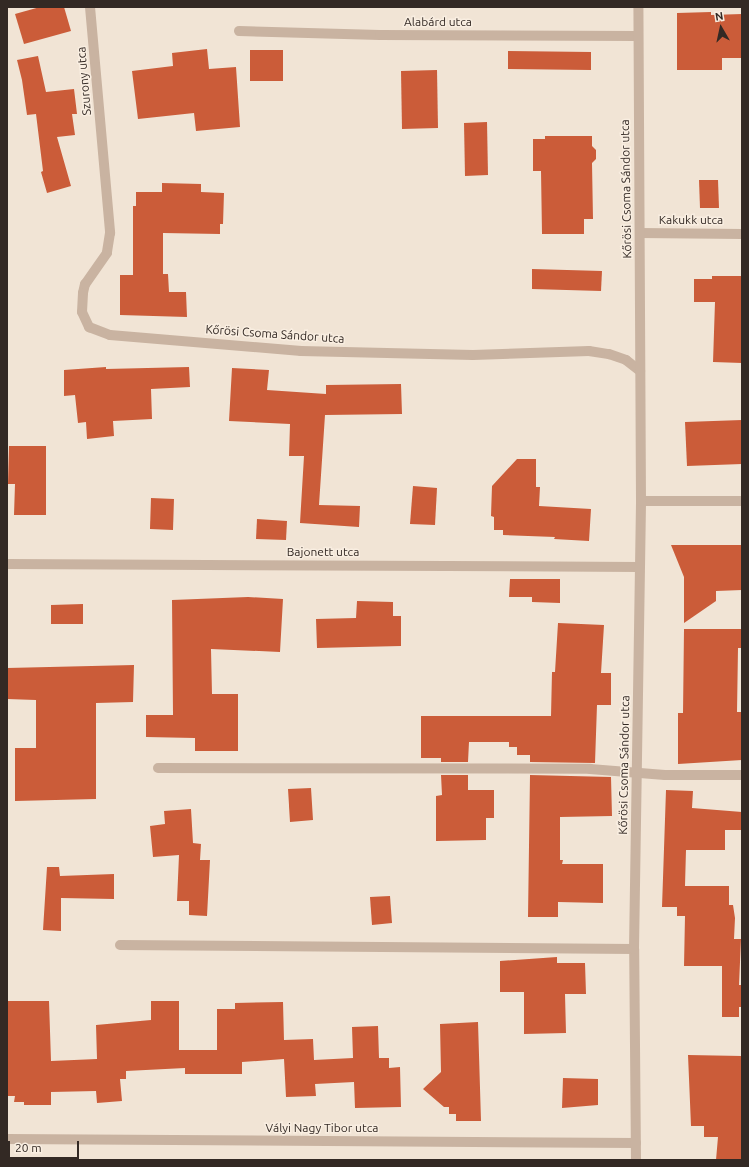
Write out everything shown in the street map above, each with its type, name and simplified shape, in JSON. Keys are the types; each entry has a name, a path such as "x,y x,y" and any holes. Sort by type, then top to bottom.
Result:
{"street":[{"name":"Szurony utca","path":"90,7 103,153"},
{"name":"Kőrösi Csoma Sándor utca","path":"636,1160 634,949 641,501 638,7"},
{"name":"Alabárd utca","path":"239,31 380,35 637,36"},
{"name":"Kőrösi Csoma Sándor utca","path":"103,153 110,221 109,245 102,262 85,284 82,303 84,320 96,331 110,335 301,351 473,354 589,351 609,354 626,360 640,371"},
{"name":"Kakukk utca","path":"640,233 742,234"},
{"path":"641,501 742,501"},
{"name":"Bajonett utca","path":"7,564 639,566"},
{"path":"158,768 582,769 665,775 742,775"},
{"path":"120,945 634,949"},
{"name":"Vályi Nagy Tibor utca","path":"7,1139 636,1143"}],"building":[{"path":"40,7 64,7 71,31 24,44 15,14"},
{"path":"711,12 711,15 742,14 742,58 722,58 722,70 677,70 677,13"},
{"path":"207,49 209,69 236,67 240,127 196,131 194,113 138,119 132,71 173,66 172,53"},
{"path":"250,50 283,50 283,81 250,81"},
{"path":"508,51 591,52 591,70 508,69"},
{"path":"38,56 46,92 74,89 77,114 72,114 75,135 57,137 71,186 47,193 41,172 43,171 36,114 27,115 22,80 17,60"},
{"path":"437,70 438,128 402,129 401,71"},
{"path":"487,122 488,175 465,176 464,123"},
{"path":"545,136 592,136 592,146 596,150 596,159 592,163 593,219 584,219 584,234 542,234 541,171 533,171 533,139 545,139"},
{"path":"699,180 718,180 719,208 700,208"},
{"path":"162,183 201,184 201,192 224,193 223,224 220,224 220,234 163,233 163,274 168,274 169,292 186,292 187,317 120,315 120,275 133,275 133,206 136,206 136,192 162,192"},
{"path":"532,269 602,271 601,291 532,289"},
{"path":"712,276 742,276 742,363 713,362 715,302 694,302 694,279 712,279"},
{"path":"106,367 106,369 189,367 190,387 151,389 152,419 113,421 114,436 87,439 86,422 78,423 75,395 64,396 64,370"},
{"path":"232,368 269,370 267,390 326,394 326,385 401,384 402,414 325,415 319,505 360,506 359,527 300,523 304,456 289,456 290,424 229,421"},
{"path":"742,420 742,464 687,466 685,422"},
{"path":"9,446 46,446 46,515 14,515 15,484 8,484"},
{"path":"517,459 536,459 536,487 540,487 539,506 591,509 589,541 554,539 555,537 503,535 503,530 494,530 494,517 491,516 492,486"},
{"path":"413,486 437,488 435,525 410,524"},
{"path":"151,498 174,499 173,530 150,529"},
{"path":"257,519 287,521 286,540 256,539"},
{"path":"671,545 742,545 742,590 716,591 716,601 684,623 684,577"},
{"path":"510,579 560,579 560,603 532,602 532,597 509,597"},
{"path":"248,597 283,599 280,652 211,649 212,694 238,694 238,751 195,751 195,738 146,737 146,715 173,715 172,600"},
{"path":"357,601 393,602 393,616 401,616 401,646 317,648 316,619 356,618"},
{"path":"83,604 83,624 51,624 51,605"},
{"path":"558,623 604,625 601,673 611,673 611,705 597,705 595,763 530,762 530,755 517,755 517,747 509,747 509,742 469,742 468,762 441,762 441,758 421,758 421,716 551,716 552,672 555,672"},
{"path":"684,629 742,629 742,648 738,648 737,712 742,712 742,760 678,764 678,713 683,713"},
{"path":"134,665 133,702 96,703 96,799 15,801 15,748 36,748 36,700 7,699 7,668"},
{"path":"441,775 468,775 468,790 494,790 494,818 486,818 486,840 436,841 436,796 442,795"},
{"path":"530,775 611,777 612,816 560,817 560,860 563,860 562,864 603,864 603,903 558,902 558,917 528,917"},
{"path":"311,788 313,820 290,822 288,789"},
{"path":"666,790 693,791 692,808 742,812 742,830 725,830 725,850 686,850 685,886 729,886 729,905 733,905 735,918 734,939 741,939 739,985 742,985 742,1007 739,1007 739,1017 722,1017 722,966 684,966 685,916 677,916 677,907 662,907"},
{"path":"191,809 193,843 201,844 200,860 210,860 207,916 189,915 189,901 177,901 179,855 153,857 150,826 165,824 164,811"},
{"path":"47,867 59,867 60,876 114,874 114,899 61,898 61,931 43,930"},
{"path":"390,896 392,923 372,925 370,897"},
{"path":"557,957 557,963 585,963 586,994 565,994 566,1033 524,1034 524,992 500,992 500,961"},
{"path":"7,1001 49,1001 51,1061 97,1059 96,1025 151,1020 151,1001 179,1001 179,1050 217,1050 217,1009 235,1009 235,1003 283,1002 284,1040 313,1039 314,1060 353,1058 352,1027 378,1026 379,1058 389,1058 389,1068 400,1067 401,1107 355,1108 354,1082 315,1084 316,1096 286,1097 284,1059 242,1062 242,1074 185,1074 185,1068 126,1071 126,1079 120,1079 122,1101 97,1103 96,1091 51,1092 51,1105 24,1105 24,1102 14,1102 15,1096 7,1096"},
{"path":"478,1022 481,1121 456,1121 456,1114 449,1114 449,1107 444,1107 423,1089 441,1072 440,1024"},
{"path":"688,1055 742,1056 742,1160 716,1160 718,1137 704,1137 704,1126 691,1126"},
{"path":"563,1078 598,1079 598,1105 562,1108"}]}
